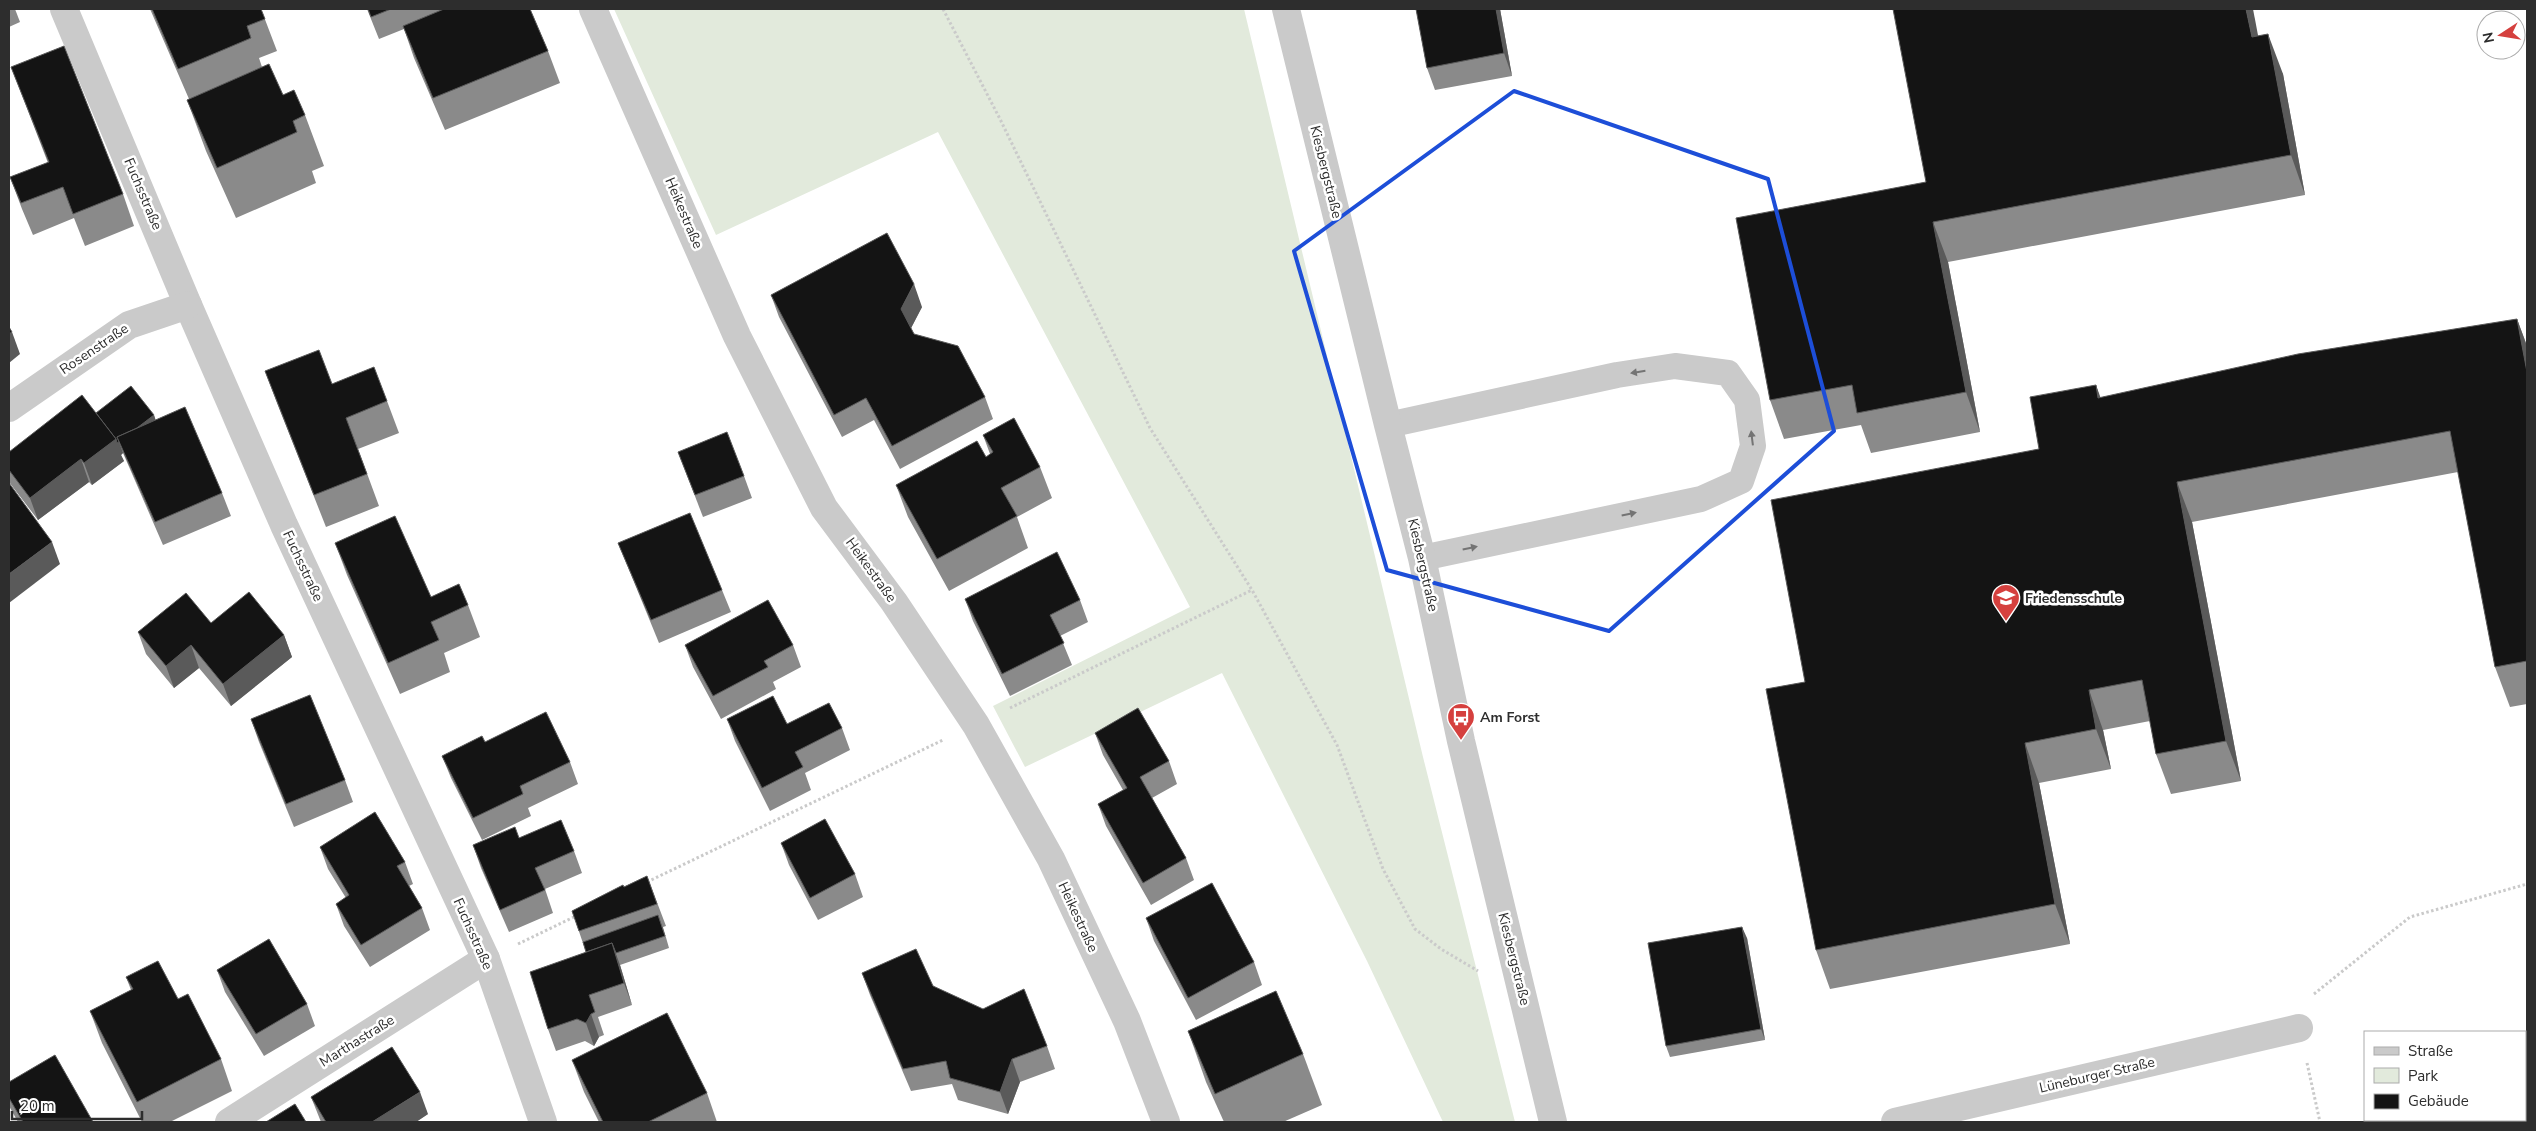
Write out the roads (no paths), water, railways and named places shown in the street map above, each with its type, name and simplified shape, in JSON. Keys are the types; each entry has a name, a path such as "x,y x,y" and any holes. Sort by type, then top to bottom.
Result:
{"street":[{"name":"Fuchsstraße","path":"64,9 188,305 284,525 486,959 543,1122"},
{"name":"Heikestraße","path":"593,9 737,336 824,508 894,602 976,725 1051,859 1127,1021 1166,1122"},
{"name":"Kiesbergstraße","path":"1286,9 1422,558 1460,741 1553,1122"},
{"name":"Rosenstraße","path":"9,408 129,325 188,305"},
{"name":"Marthastraße","path":"229,1122 486,959"},
{"name":"Lüneburger Straße","path":"1894,1122 2299,1028"}],"lane":[{"path":"1388,425 1617,375 1675,366 1728,373 1747,400 1753,446 1741,481 1701,499 1422,558"}],"place":[{"name":"Friedensschule","path":"2006,622"},
{"name":"Am Forst","path":"1461,741"}]}
